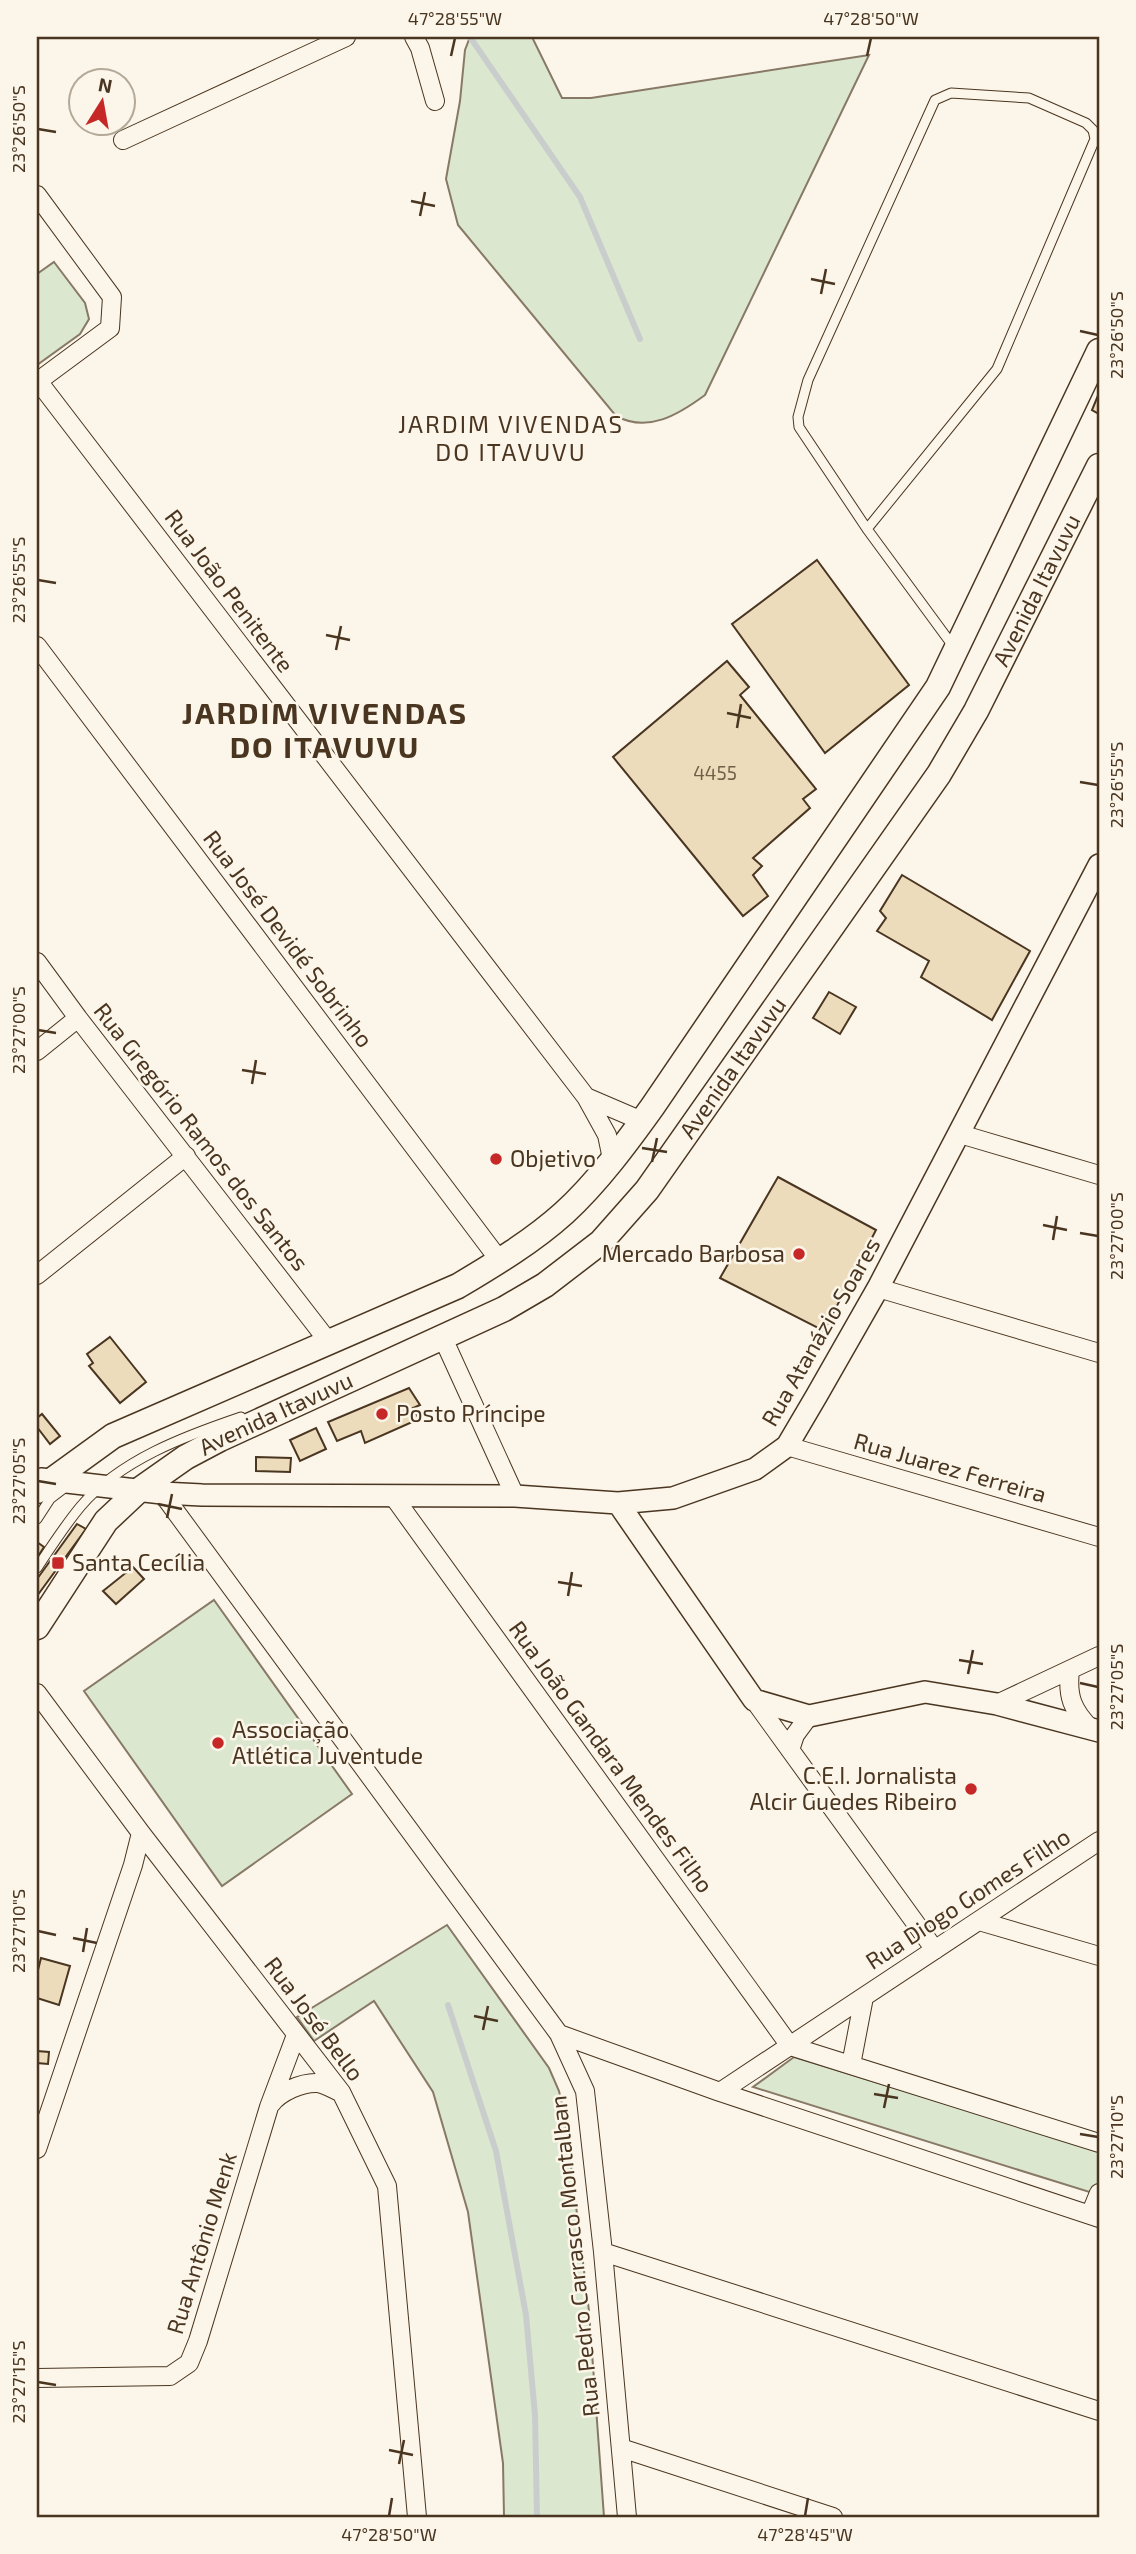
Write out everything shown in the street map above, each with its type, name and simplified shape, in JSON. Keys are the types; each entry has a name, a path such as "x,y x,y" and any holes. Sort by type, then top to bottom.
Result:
{"main road":[{"name":"Avenida Itavuvu","path":"55,1482 113,1436 458,1286 500,1261 564,1212 642,1121 938,687 1099,351"},
{"name":"Avenida Itavuvu","path":"37,1627 106,1521 150,1491 186,1457 327,1389 504,1309 545,1285 601,1242 647,1190 939,774 976,711 1099,466"},
{"path":"401,1309 424,1314 442,1336"}],"street":[{"path":"123,140 346,37"},
{"path":"421,41 435,101"},
{"path":"37,195 112,297 110,328 37,382"},
{"name":"Rua João Penitente","path":"37,382 586,1097 607,1135 612,1159"},
{"name":"Rua José Devidé Sobrinho","path":"37,646 500,1261"},
{"name":"Rua Atanázio Soares","path":"55,1482 150,1491 515,1496 618,1503 673,1498 755,1469 787,1446 878,1288 1099,865"},
{"name":"Rua Gregório Ramos dos Santos","path":"37,962 328,1341"},
{"path":"37,1051 78,1018"},
{"name":"Rua João Penitente","path":"586,1097 642,1121"},
{"path":"960,1134 1099,1175"},
{"path":"37,1275 186,1156"},
{"path":"878,1288 1099,1353"},
{"path":"442,1336 515,1496"},
{"name":"Rua Juarez Ferreira","path":"787,1446 1099,1537"},
{"name":"Rua Pedro Carrasco Montalban","path":"150,1491 559,2035 584,2091 603,2252 627,2517"},
{"name":"Rua João Gandara Mendes Filho","path":"393,1496 790,2046"},
{"path":"618,1503 754,1700 935,1950"},
{"path":"997,1704 1099,1656"},
{"path":"1070,1670 1070,1698 1080,1718 1095,1730"},
{"path":"754,1700 809,1716 925,1692 997,1704 1095,1730"},
{"name":"Rua José Bello","path":"37,1693 43,1711 341,2092 387,2186 416,2517"},
{"path":"790,1749 795,1735 809,1716"},
{"path":"37,2149 133,1865 141,1833"},
{"name":"Rua Diogo Gomes Filho","path":"720,2092 1099,1841"},
{"path":"979,1921 1099,1956"},
{"name":"Rua Diogo Gomes Filho","path":"851,2065 864,1997"},
{"name":"Rua Antônio Menk","path":"37,2378 170,2376 189,2363 269,2107 296,2035"},
{"path":"559,2035 720,2092 1095,2216 1099,2193"},
{"path":"790,2046 1099,2143"},
{"path":"269,2107 277,2096 296,2087 318,2083 341,2092"},
{"path":"603,2252 1099,2411"},
{"path":"621,2448 832,2517"}],"lane":[{"path":"867,529 997,369 1095,139 1093,130 1086,122 1029,97 951,93 935,100 808,380 798,417 799,427 867,529 956,650"},
{"path":"37,1568 81,1506 102,1486 139,1461 203,1430 327,1389"},
{"path":"89,1467 113,1436"},
{"path":"37,1519 50,1499 55,1482"}],"green space":[{"path":"470,37 532,37 562,98 591,98 869,55 705,395 684,409 651,422 628,421 616,416 458,225 446,179 460,101 465,50"},
{"path":"54,262 85,303 89,319 80,334 37,365 37,274"},
{"name":"Associação Atlética Juventude","path":"214,1600 352,1794 222,1886 84,1691"},
{"path":"447,1925 549,2068 559,2091 565,2117 589,2311 604,2517 504,2517 503,2463 468,2212 433,2092 374,2001 314,2041 297,2017"},
{"path":"794,2057 1099,2151 1099,2195 753,2087"}],"building":[{"path":"1099,393 1099,414 1092,410"},
{"path":"817,560 909,685 825,753 732,624"},
{"path":"727,661 749,687 740,695 816,789 803,799 810,808 753,858 762,866 753,875 768,896 743,916 613,757"},
{"path":"902,875 1030,951 992,1020 921,977 929,961 877,931 886,918 880,911"},
{"path":"829,992 856,1007 840,1034 813,1018"},
{"name":"Mercado Barbosa","path":"778,1177 876,1230 824,1331 720,1278"},
{"path":"110,1337 146,1382 120,1403 89,1366 93,1363 87,1354"},
{"name":"Posto Príncipe","path":"409,1388 420,1405 413,1408 419,1419 365,1443 361,1431 337,1441 328,1422"},
{"path":"42,1414 60,1436 50,1444 37,1427 37,1418"},
{"path":"316,1428 326,1449 300,1461 290,1440"},
{"path":"256,1457 291,1458 290,1472 256,1471"},
{"path":"77,1524 86,1529 37,1596 37,1579"},
{"path":"37,1542 44,1547 37,1558"},
{"path":"133,1567 144,1579 116,1604 103,1591"},
{"path":"41,1958 70,1966 59,2005 37,1998 37,1974"},
{"path":"37,2051 49,2052 48,2064 37,2063"}],"waterway":[{"path":"470,37 580,197 640,339"},
{"path":"448,2005 496,2151 526,2315 535,2415 537,2517"}],"place":[{"name":"Objetivo","path":"496,1159"},
{"name":"Mercado Barbosa","path":"799,1254"},
{"name":"Posto Príncipe","path":"382,1414"},
{"name":"Santa Cecília","path":"58,1563"},
{"name":"Associação Atlética Juventude","path":"218,1743"},
{"name":"C.E.I. Jornalista Alcir Guedes Ribeiro","path":"971,1789"}],"district":[{"name":"JARDIM VIVENDAS DO ITAVUVU","path":"511,439"},
{"name":"JARDIM VIVENDAS DO ITAVUVU","path":"325,731"}]}
